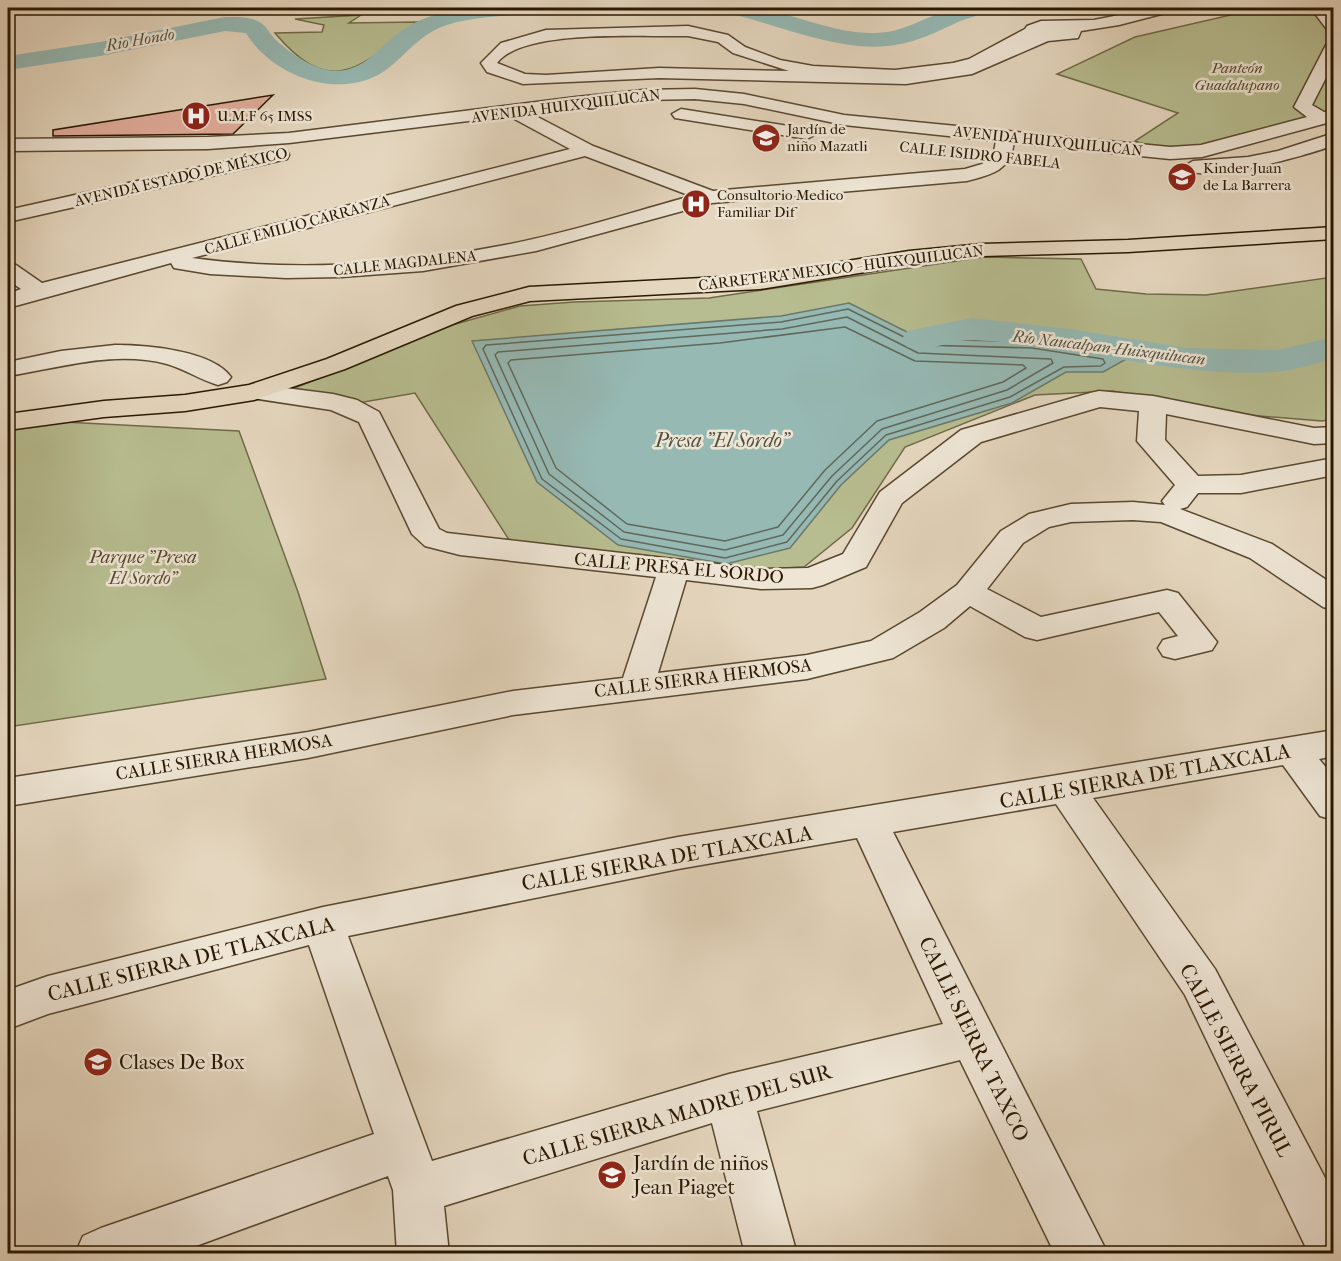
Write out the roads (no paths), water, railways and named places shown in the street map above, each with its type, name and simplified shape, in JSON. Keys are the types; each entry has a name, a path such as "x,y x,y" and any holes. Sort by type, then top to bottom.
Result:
{"main road":[{"name":"CARRETERA MEXICO - HUIXQUILUCAN","path":"8,422 104,409 185,403 254,392 336,364 464,310 529,294 760,282 909,258 982,250 1128,246 1334,233"}],"street":[{"path":"8,10 64,8"},
{"path":"1039,34 1034,27 1042,25 1067,27 1168,8"},
{"path":"1334,9 1323,15 1334,29"},
{"path":"688,31 723,38 739,50 776,64 813,71 895,75 954,69 1039,34 987,64 966,71 906,79 659,73 523,79 493,69 489,63 494,55 507,46 523,39 546,35 688,31"},
{"path":"1327,116 1303,107 1334,45"},
{"name":"AVENIDA HUIXQUILUCAN","path":"8,145 208,143 289,138 643,95 695,94 744,99 844,120 1170,153 1202,151 1327,116"},
{"path":"626,107 704,116 824,137"},
{"path":"513,111 586,150 711,196 967,176 990,168 1002,159 1006,137"},
{"name":"AVENIDA ESTADO DE MÉXICO","path":"8,216 316,147 353,131"},
{"path":"1138,169 1247,165 1303,151 1334,138"},
{"path":"29,164 61,159 116,158 208,143"},
{"name":"CALLE EMILIO CARRANZA","path":"8,301 38,291 586,150"},
{"name":"CALLE ISIDRO FABELA","path":"969,155 1025,160"},
{"name":"CALLE MAGDALENA","path":"164,260 194,266 292,272 351,271 421,265 479,257 548,241 711,196"},
{"path":"8,270 38,291"},
{"path":"8,369 99,353 135,352 170,357 203,368 218,377"},
{"name":"CALLE PRESA EL SORDO","path":"254,392 348,406 365,412 427,534 436,540 460,546 761,579 812,578 855,560 890,498 971,436 1099,399 1153,404 1314,436 1334,435"},
{"path":"1153,404 1151,441 1190,485"},
{"path":"1166,514 1190,485 1241,484 1334,466"},
{"name":"CALLE SIERRA HERMOSA","path":"8,792 308,745 513,703 807,667 881,650 932,620 968,592 1012,537 1039,520 1071,513 1098,510 1166,514 1223,534 1261,551 1330,595"},
{"path":"638,687 674,569"},
{"path":"968,592 1036,630 1167,600 1200,642 1175,648"},
{"name":"CALLE SIERRA DE TLAXCALA","path":"8,1009 48,995 323,924 678,853 1334,743"},
{"path":"1293,751 1334,806"},
{"name":"CALLE SIERRA PIRUL","path":"1066,789 1200,982 1334,1249"},
{"name":"CALLE SIERRA TAXCO","path":"869,822 972,1037 1082,1254"},
{"path":"323,924 411,1169 423,1254"},
{"name":"CALLE SIERRA MADRE DEL SUR","path":"107,1252 411,1169 972,1037"},
{"path":"729,1096 771,1254"}],"water":[{"name":"Presa \"El Sordo\"","path":"849,303 921,339 1033,342 1130,357 1103,372 1066,372 1012,403 889,440 841,485 790,548 726,564 618,545 537,482 472,341 781,316"}],"waterway":[{"name":"Rio Hondo","path":"8,63 100,49 225,24 243,24 254,28 259,37 290,62 315,74 337,78 368,70 412,34 443,19 470,13 525,8"},
{"name":"Rio Hondo","path":"736,8 833,35 873,40 904,37 956,14 978,8"},
{"name":"Río Naucalpan-Huixquilucan","path":"920,339 972,329 1071,340 1187,359 1277,361 1334,348"}],"place":[{"name":"U.M.F 65 IMSS","path":"196,116"},
{"name":"Jardín de niño Mazatli","path":"766,138"},
{"name":"Kinder Juan de La Barrera","path":"1182,177"},
{"name":"Consultorio Medico Familiar Dif","path":"696,204"},
{"name":"Clases De Box","path":"98,1062"},
{"name":"Jardín de niños Jean Piaget","path":"612,1175"}],"park label":[{"name":"Panteón Guadalupano","path":"1237,76"},
{"name":"Parque \"Presa El Sordo\"","path":"143,567"}]}
